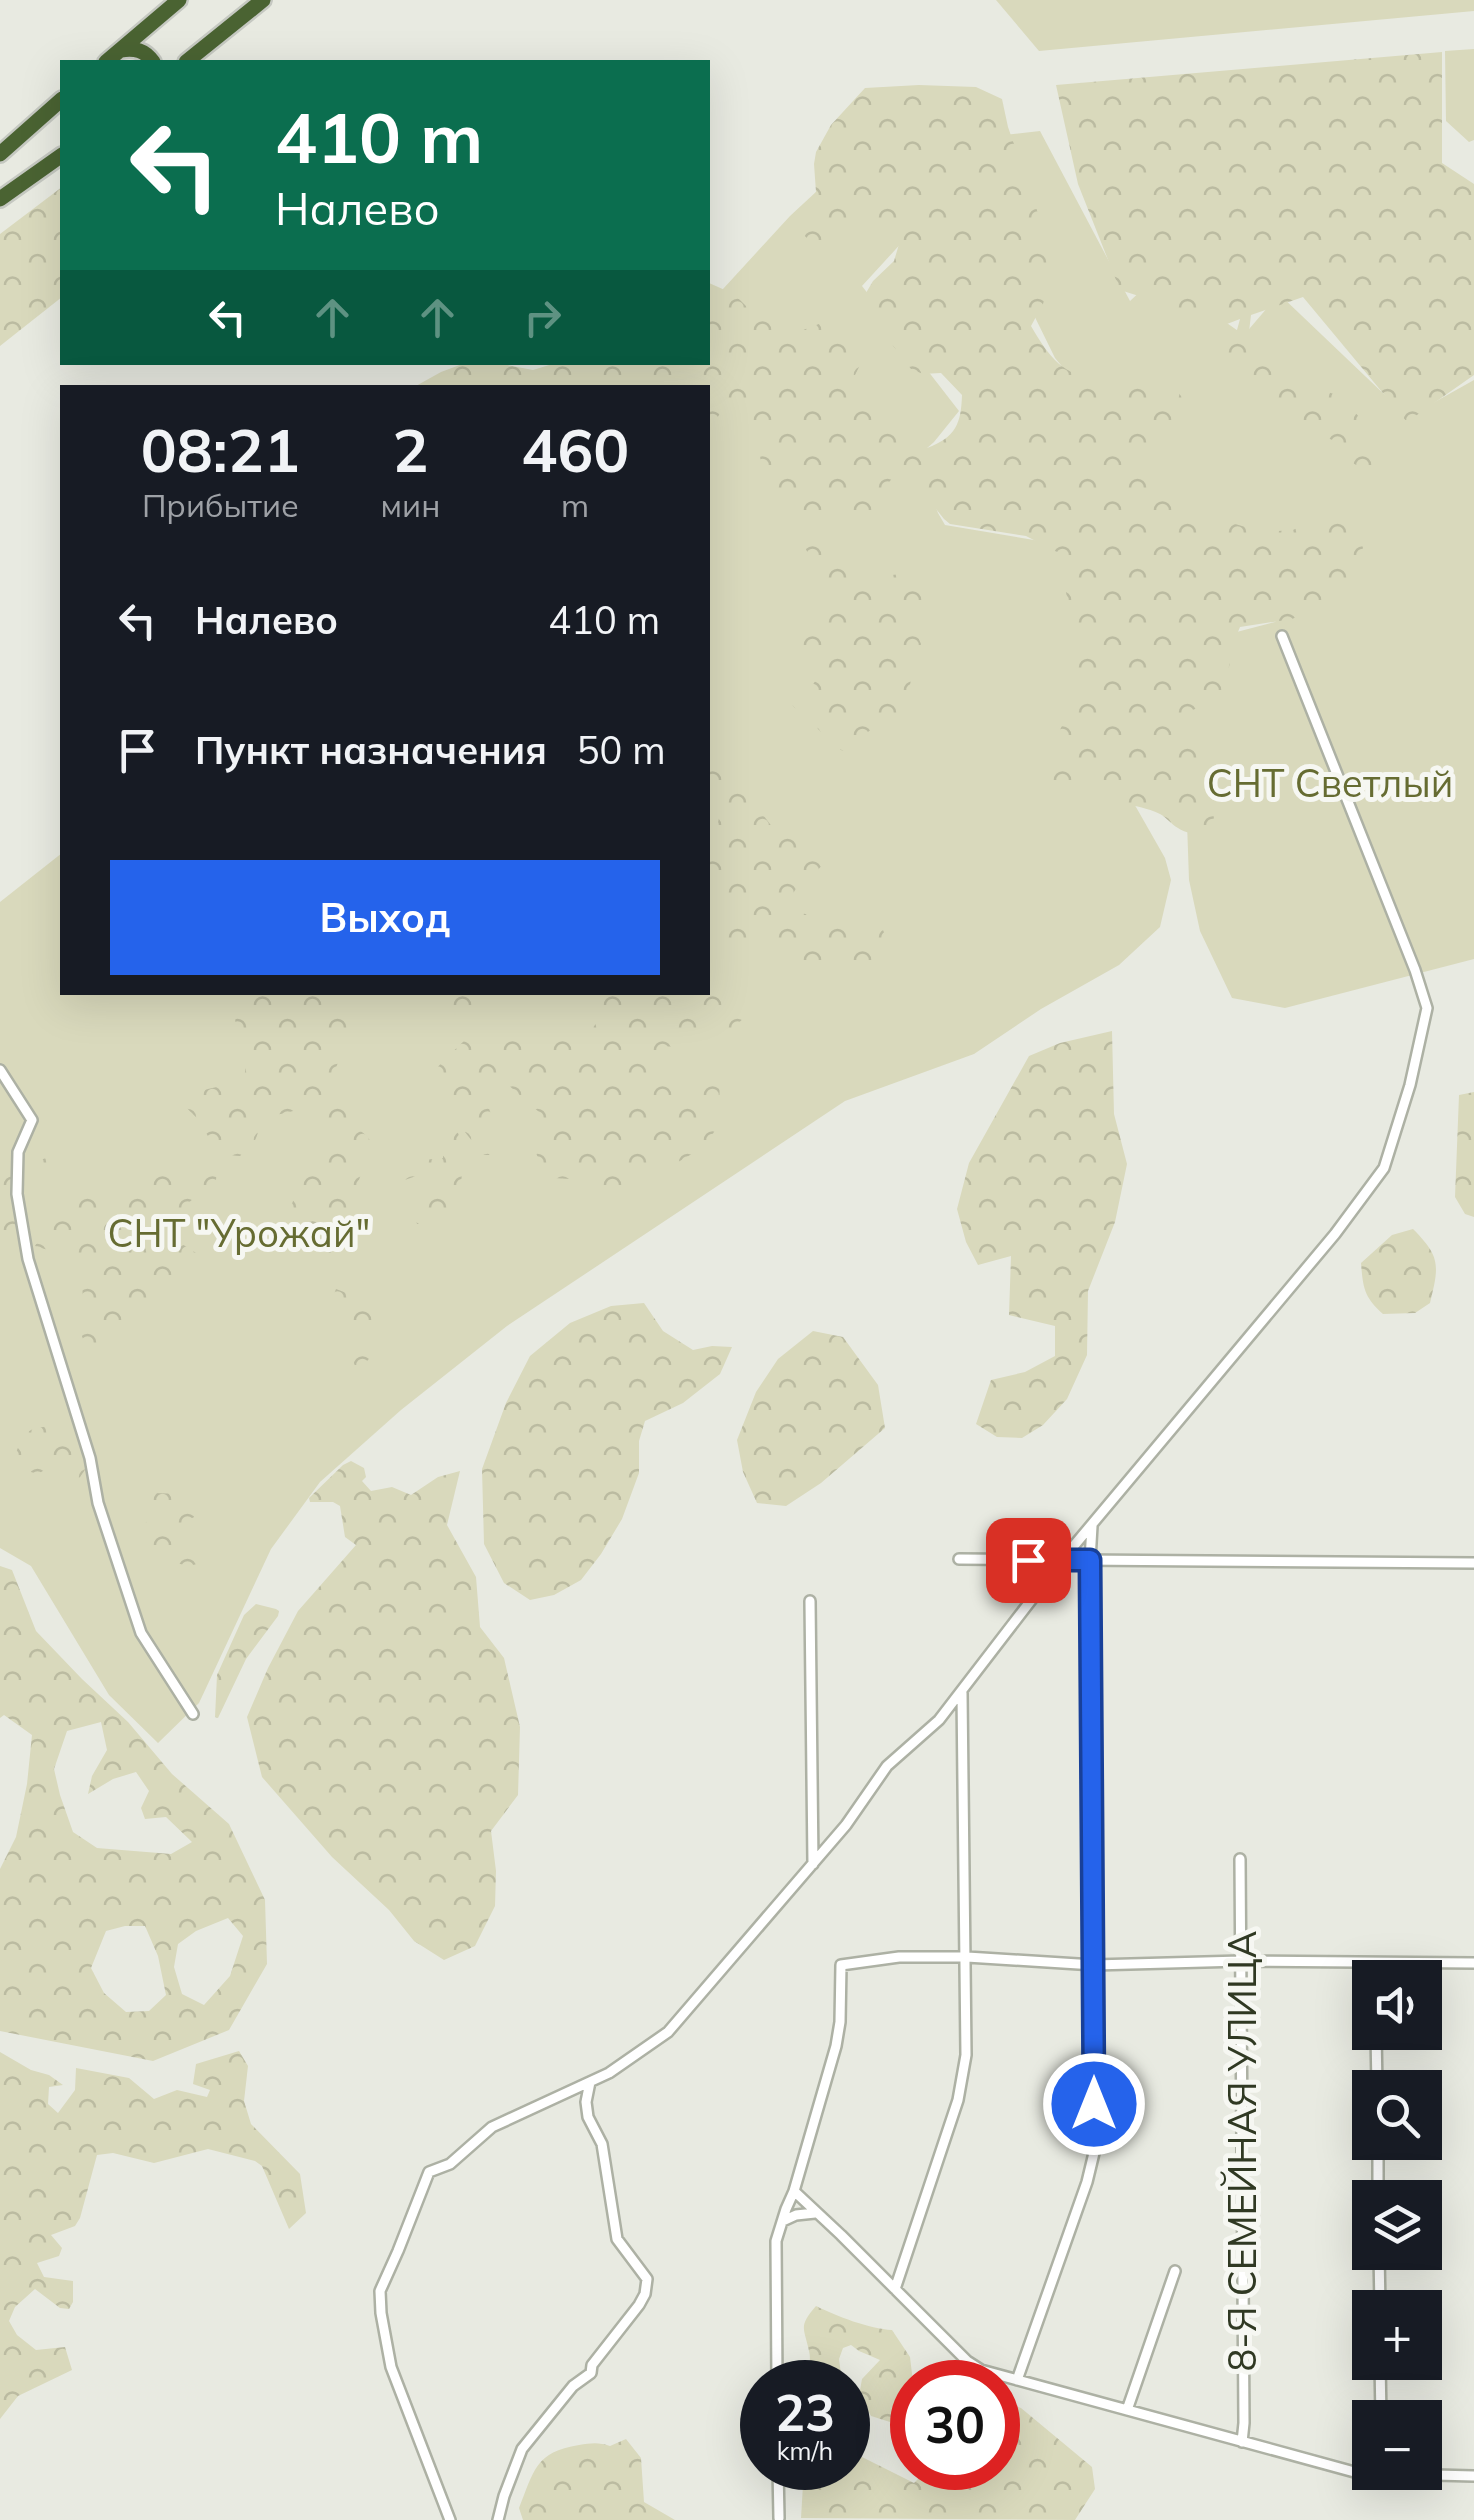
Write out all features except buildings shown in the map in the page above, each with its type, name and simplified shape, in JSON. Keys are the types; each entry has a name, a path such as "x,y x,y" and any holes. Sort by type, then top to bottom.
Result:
{"highway":[{"path":"108,60 179,0"},
{"path":"188,60 263,0"},
{"path":"121,50 132,48 151,60"},
{"path":"0,154 60,101"},
{"path":"0,198 60,156"}],"street":[{"path":"450,2520 391,2367 381,2313 380,2291 429,2172 450,2164 492,2128 609,2073 668,2032 846,1826 887,1766 939,1720 1062,1560 1335,1234 1384,1168 1410,1085 1427,1008 1282,636"},
{"path":"0,1070 32,1120 18,1152 17,1194 28,1259 90,1458 98,1503 141,1633 192,1714"},
{"path":"1020,2372 1092,2168 1092,1523"},
{"path":"960,1560 1474,1563"},
{"path":"810,1601 813,1864"},
{"path":"895,2289 962,2086 966,2055 962,1691"},
{"name":"8-Я СЕМЕЙНАЯ УЛИЦА","path":"1240,1859 1242,2442"},
{"path":"777,2360 776,2241 836,2046 840,1965 899,1958 967,1957 1094,1965 1352,1962"},
{"path":"1442,1963 1474,1963"},
{"path":"498,2520 522,2449 573,2386 591,2374 592,2365 645,2294 646,2279 617,2240 602,2144 588,2117 590,2082"},
{"path":"794,2191 966,2360"},
{"path":"782,2222 796,2215 818,2214"},
{"path":"1127,2410 1175,2271"},
{"path":"1020,2381 1352,2472"},
{"path":"1442,2475 1474,2476"},
{"path":"778,2490 779,2518"}],"green space":[{"path":"996,0 1474,0 1474,11 1039,51"},
{"path":"1474,49 1474,140 1469,142 1446,121 1445,51"},
{"path":"1442,52 1442,163 1474,184 1474,375 1407,422 1303,297 1251,315 1248,340 1263,357 1288,374 1340,397 1364,424 1380,454 1375,466 1365,468 1344,457 1342,445 1272,409 1243,384 1226,350 1240,319 1227,324 1120,290 1078,184 1056,85"},
{"path":"976,87 1002,99 1048,242 1052,270 1043,304 1031,326 1052,357 1069,371 1091,378 1149,376 1174,387 1188,406 1179,428 1158,436 1149,460 1157,484 1185,509 1262,532 1293,530 1316,519 1340,516 1356,525 1363,548 1351,581 1321,606 1292,619 1240,627 1217,705 1195,709 1186,718 1200,749 1201,781 1211,785 1214,798 1214,819 1207,830 1183,831 1160,814 1120,801 1104,780 1089,773 1068,789 1056,791 1049,784 1047,769 1053,759 1050,751 1068,713 1085,689 1084,676 1073,663 1078,631 1057,552 1026,536 950,524 912,479 893,477 887,485 894,507 888,516 812,521 784,518 762,483 759,439 744,416 734,407 722,411 710,427 710,385 418,385 460,365 507,365 533,370 549,365 710,365 710,283 734,294 780,329 798,332 824,322 851,333 862,341 860,365 854,377 899,433 927,448 945,439 958,422 962,395 941,373 923,374 911,369 868,313 863,298 873,281 894,261 902,234 881,219 821,244 814,243 797,227 816,192 816,152 831,125 865,88"},
{"name":"СНТ Светлый","path":"1040,131 1130,301 1158,275 1244,335 1279,294 1408,417 1474,380 1474,959 1285,1008 1232,998 1200,931 1189,880 1186,794 1174,699 1229,634 1275,622 1326,567 1161,509 1119,435 1055,358 1029,305 1004,135"},
{"name":"СНТ \"Урожай\"","path":"844,166 906,238 862,286 959,411 917,457 945,525 1046,542 1073,567 1128,793 1165,858 1171,880 1160,927 1119,965 1041,1009 974,1054 845,1101 507,1326 401,1410 320,1482 271,1549 199,1703 158,1743 109,1695 31,1566 0,1548 0,902 60,855 60,995 710,995 708,365 723,289 790,216"},
{"path":"60,189 60,299 0,346 0,234"},
{"path":"813,528 864,569 861,581 866,585 910,573 926,588 930,598 913,625 921,644 900,711 893,722 869,731 849,753 818,729 811,715 789,701 809,691 817,678 804,651 791,638 833,611 842,600 833,583 824,584 818,574 809,580 805,594 799,590 804,570 812,561 799,536 803,529"},
{"path":"710,755 727,767 776,832 785,837 793,833 824,849 827,855 823,864 794,892 793,909 847,918 883,930 888,942 885,958 849,967 809,970 782,962 757,940 729,949 710,942 710,923 736,916 739,910 733,902 725,900 710,904 710,867 718,807 710,804"},
{"path":"710,982 733,986 744,994 748,1014 728,1031 707,1041 659,1046 656,1051 677,1080 695,1086 706,1079 718,1080 716,1128 695,1152 632,1186 603,1211 585,1180 545,1174 533,1143 539,1112 505,1082 494,1083 486,1090 496,1137 489,1155 483,1155 465,1132 462,1102 436,1107 429,1087 442,1062 466,1039 590,1031 600,1019 606,995 710,995"},
{"path":"248,995 327,997 327,1013 348,1015 357,1030 357,1037 342,1052 329,1086 352,1116 349,1126 364,1134 373,1148 372,1160 359,1180 370,1218 351,1241 316,1259 307,1247 289,1239 290,1209 310,1174 348,1140 344,1132 332,1135 322,1123 320,1112 313,1110 266,1114 261,1116 254,1142 240,1156 226,1154 216,1147 185,1105 195,1093 241,1082 245,1061 235,1020"},
{"path":"444,995 504,995 470,1020 451,1018 435,1006"},
{"path":"1112,1031 1114,1114 1127,1164 1115,1222 1088,1291 1087,1355 1067,1399 1043,1425 1022,1438 997,1437 976,1424 991,1380 1025,1372 1055,1356 1055,1326 1009,1315 1011,1256 978,1265 966,1242 957,1209 969,1163 1029,1056 1060,1043"},
{"path":"1474,1092 1474,1217 1465,1214 1455,1197 1459,1095"},
{"path":"453,1122 459,1135 462,1176 448,1215 440,1227 433,1228 428,1223 417,1224 416,1220 429,1188 429,1176 419,1175 396,1183 394,1180 411,1163 443,1158 444,1131"},
{"path":"47,1158 47,1172 33,1178 27,1189 13,1262 0,1271 0,1179"},
{"path":"218,1159 216,1180 170,1218 173,1237 196,1253 192,1269 154,1293 121,1341 100,1348 85,1344 78,1326 83,1301 81,1261 75,1255 35,1246 64,1199 109,1193 148,1176"},
{"path":"1413,1229 1429,1247 1435,1263 1430,1303 1415,1313 1383,1314 1366,1292 1361,1263 1392,1235"},
{"path":"336,1289 357,1297 367,1310 381,1309 390,1323 372,1338 375,1352 360,1369 353,1360 360,1342 339,1318 331,1301"},
{"path":"644,1303 663,1331 693,1350 732,1347 720,1374 683,1403 645,1421 639,1441 639,1473 622,1519 581,1580 554,1595 530,1600 504,1583 484,1544 482,1469 506,1403 530,1356 570,1323 611,1306"},
{"path":"813,1331 843,1337 878,1385 885,1428 821,1483 786,1506 757,1503 743,1472 737,1440 756,1392 778,1359"},
{"path":"76,1425 88,1465 75,1483 63,1489 58,1476 64,1463 38,1474 24,1470 16,1453 30,1431"},
{"path":"351,1461 364,1468 366,1477 362,1481 371,1491 392,1487 411,1495 438,1477 460,1471 447,1525 476,1577 480,1627 504,1658 520,1727 518,1795 491,1831 495,1906 475,1946 444,1960 414,1941 389,1910 332,1857 262,1777 247,1717 298,1611 356,1545 345,1537 340,1506 333,1502 310,1502 309,1498"},
{"path":"182,1494 198,1502 196,1516 183,1523 182,1533 207,1554 205,1562 189,1566 150,1557 144,1533 154,1511 146,1503 147,1496"},
{"path":"0,1566 12,1570 36,1631 128,1722 172,1774 229,1824 265,1900 267,1964 229,2030 153,2061 0,2031 0,1869 16,1837 32,1735 4,1715 0,1718","holes":["101,1722 107,1750 92,1776 88,1794 113,1779 136,1772 149,1791 141,1808 145,1819 166,1817 192,1842 171,1854 97,1848 73,1832 54,1769 67,1731","228,1918 243,1936 230,1976 204,2005 182,1994 174,1967 178,1944 196,1931","145,1926 158,1956 166,1995 149,2011 126,2012 104,1993 91,1968 106,1931"]},
{"path":"256,1604 276,1609 278,1616 246,1659 218,1718 215,1717 217,1675 244,1615"},
{"path":"239,2051 248,2066 244,2101 251,2124 300,2174 306,2213 289,2229 262,2166 255,2161 208,2149 154,2163 113,2153 97,2155 80,2218 75,2226 51,2235 62,2248 59,2256 37,2263 44,2277 73,2281 73,2302 69,2309 60,2308 35,2289 15,2307 9,2321 17,2335 36,2350 65,2347 72,2370 18,2396 0,2419 0,2052 63,2085 49,2087 48,2104 58,2113 75,2090 76,2068 129,2078 154,2099 177,2090 207,2097 210,2090 193,2084 196,2064"},
{"path":"816,2306 853,2321 892,2330 910,2360 890,2360 890,2422 870,2414 870,2371 880,2360 851,2345 843,2348 839,2360 810,2360 804,2332"},
{"path":"1020,2408 1092,2467 1095,2489 1075,2520 801,2518 803,2490 870,2490 870,2461 890,2471 890,2490 1020,2490"},
{"path":"626,2439 641,2458 644,2502 675,2520 523,2520 519,2508 533,2474 545,2458 564,2448 591,2443 610,2446"}],"route":[{"path":"1028,1560 1090,1560 1094,2104"}]}
